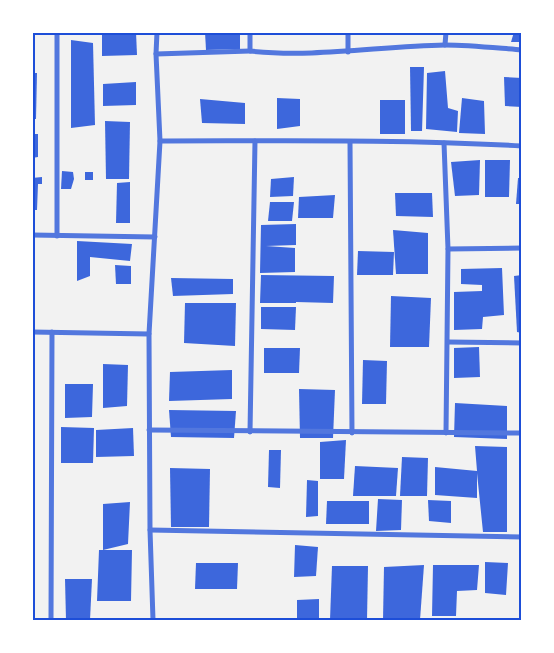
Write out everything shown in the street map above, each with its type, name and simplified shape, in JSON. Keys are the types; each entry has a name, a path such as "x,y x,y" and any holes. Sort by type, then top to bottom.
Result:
{"street":[{"path":"57,32 57,236"},
{"path":"154,620 150,530 149,334 160,141 156,54 157,32"},
{"path":"250,32 250,51"},
{"path":"348,32 348,52"},
{"path":"445,45 446,32"},
{"path":"156,54 250,51 269,53 348,52 445,45 522,50"},
{"path":"160,141 444,143 522,146"},
{"path":"250,432 255,141"},
{"path":"350,142 352,432"},
{"path":"444,143 448,249 446,433"},
{"path":"32,236 155,237"},
{"path":"448,249 522,248"},
{"path":"32,332 149,334"},
{"path":"51,620 52,332"},
{"path":"448,342 522,343"},
{"path":"149,430 522,433"},
{"path":"150,530 522,537"}],"building":[{"path":"102,32 136,32 137,55 102,56"},
{"path":"205,32 240,32 240,49 206,50"},
{"path":"457,32 504,32 505,34 457,35"},
{"path":"514,32 522,32 522,42 511,42"},
{"path":"71,40 93,43 95,125 71,128"},
{"path":"410,67 424,67 422,131 411,131"},
{"path":"445,71 448,108 458,111 457,132 426,129 427,73"},
{"path":"32,73 37,73 36,119 32,119"},
{"path":"504,77 522,78 522,107 505,106"},
{"path":"136,82 136,105 103,106 103,84"},
{"path":"277,98 300,99 300,126 277,129"},
{"path":"462,98 484,101 485,134 459,133"},
{"path":"200,99 245,103 245,124 202,123"},
{"path":"380,100 405,100 405,134 380,134"},
{"path":"105,121 130,122 129,179 106,179"},
{"path":"32,134 38,134 38,157 32,158"},
{"path":"480,160 479,195 455,196 451,162"},
{"path":"485,160 510,160 509,197 485,197"},
{"path":"62,171 73,172 74,179 71,189 61,189"},
{"path":"85,172 93,172 93,180 85,180"},
{"path":"42,177 42,184 38,184 37,210 32,210 32,178"},
{"path":"294,177 293,196 270,197 271,179"},
{"path":"518,178 522,178 522,204 516,204"},
{"path":"130,182 130,223 116,223 117,183"},
{"path":"395,193 432,193 433,217 396,216"},
{"path":"335,195 333,218 298,218 299,197"},
{"path":"270,202 294,202 292,221 268,221"},
{"path":"296,224 296,245 266,246 295,248 295,272 260,273 261,225"},
{"path":"393,230 428,233 428,274 396,274"},
{"path":"77,241 132,244 130,261 90,257 90,276 77,281"},
{"path":"358,251 394,252 393,275 357,275"},
{"path":"115,265 131,266 131,284 116,284"},
{"path":"502,268 504,315 483,317 482,329 454,330 454,292 482,291 482,285 461,284 461,269"},
{"path":"261,275 334,276 333,303 260,303"},
{"path":"522,275 522,333 517,332 514,276"},
{"path":"171,278 233,279 233,294 173,296"},
{"path":"391,296 431,298 429,347 390,347"},
{"path":"185,303 236,303 235,346 184,343"},
{"path":"261,307 296,307 295,330 261,329"},
{"path":"479,347 480,377 454,378 454,348"},
{"path":"264,348 300,348 299,373 264,373"},
{"path":"363,360 387,361 386,404 362,404"},
{"path":"103,364 128,365 127,406 103,408"},
{"path":"232,370 232,399 169,401 170,372"},
{"path":"65,384 93,384 92,417 65,418"},
{"path":"299,389 335,390 333,438 300,438"},
{"path":"455,403 507,406 507,439 454,437"},
{"path":"169,410 236,411 234,438 171,437"},
{"path":"61,427 94,428 93,463 61,463"},
{"path":"133,428 134,456 96,457 96,430"},
{"path":"346,440 344,479 320,479 320,442"},
{"path":"475,446 507,447 507,532 483,532 477,473 477,498 435,495 435,467 477,471"},
{"path":"269,450 281,450 280,488 268,487"},
{"path":"402,457 428,458 427,496 400,496"},
{"path":"355,466 398,468 396,496 353,496"},
{"path":"170,468 210,469 209,527 171,527"},
{"path":"307,480 318,481 318,516 306,517"},
{"path":"378,499 402,500 401,530 376,531"},
{"path":"428,500 451,501 451,523 429,521"},
{"path":"327,501 369,501 369,524 326,524"},
{"path":"130,502 128,544 103,550 103,504"},
{"path":"295,545 318,547 316,576 294,577"},
{"path":"99,550 132,550 131,601 97,601"},
{"path":"485,562 508,563 506,595 485,593"},
{"path":"196,563 238,563 237,589 195,589"},
{"path":"424,565 420,620 383,620 384,567"},
{"path":"433,565 479,565 477,590 457,591 456,616 432,616"},
{"path":"332,566 368,566 367,620 330,620"},
{"path":"65,579 92,579 90,620 66,620"},
{"path":"319,599 319,620 297,620 297,600"}]}
